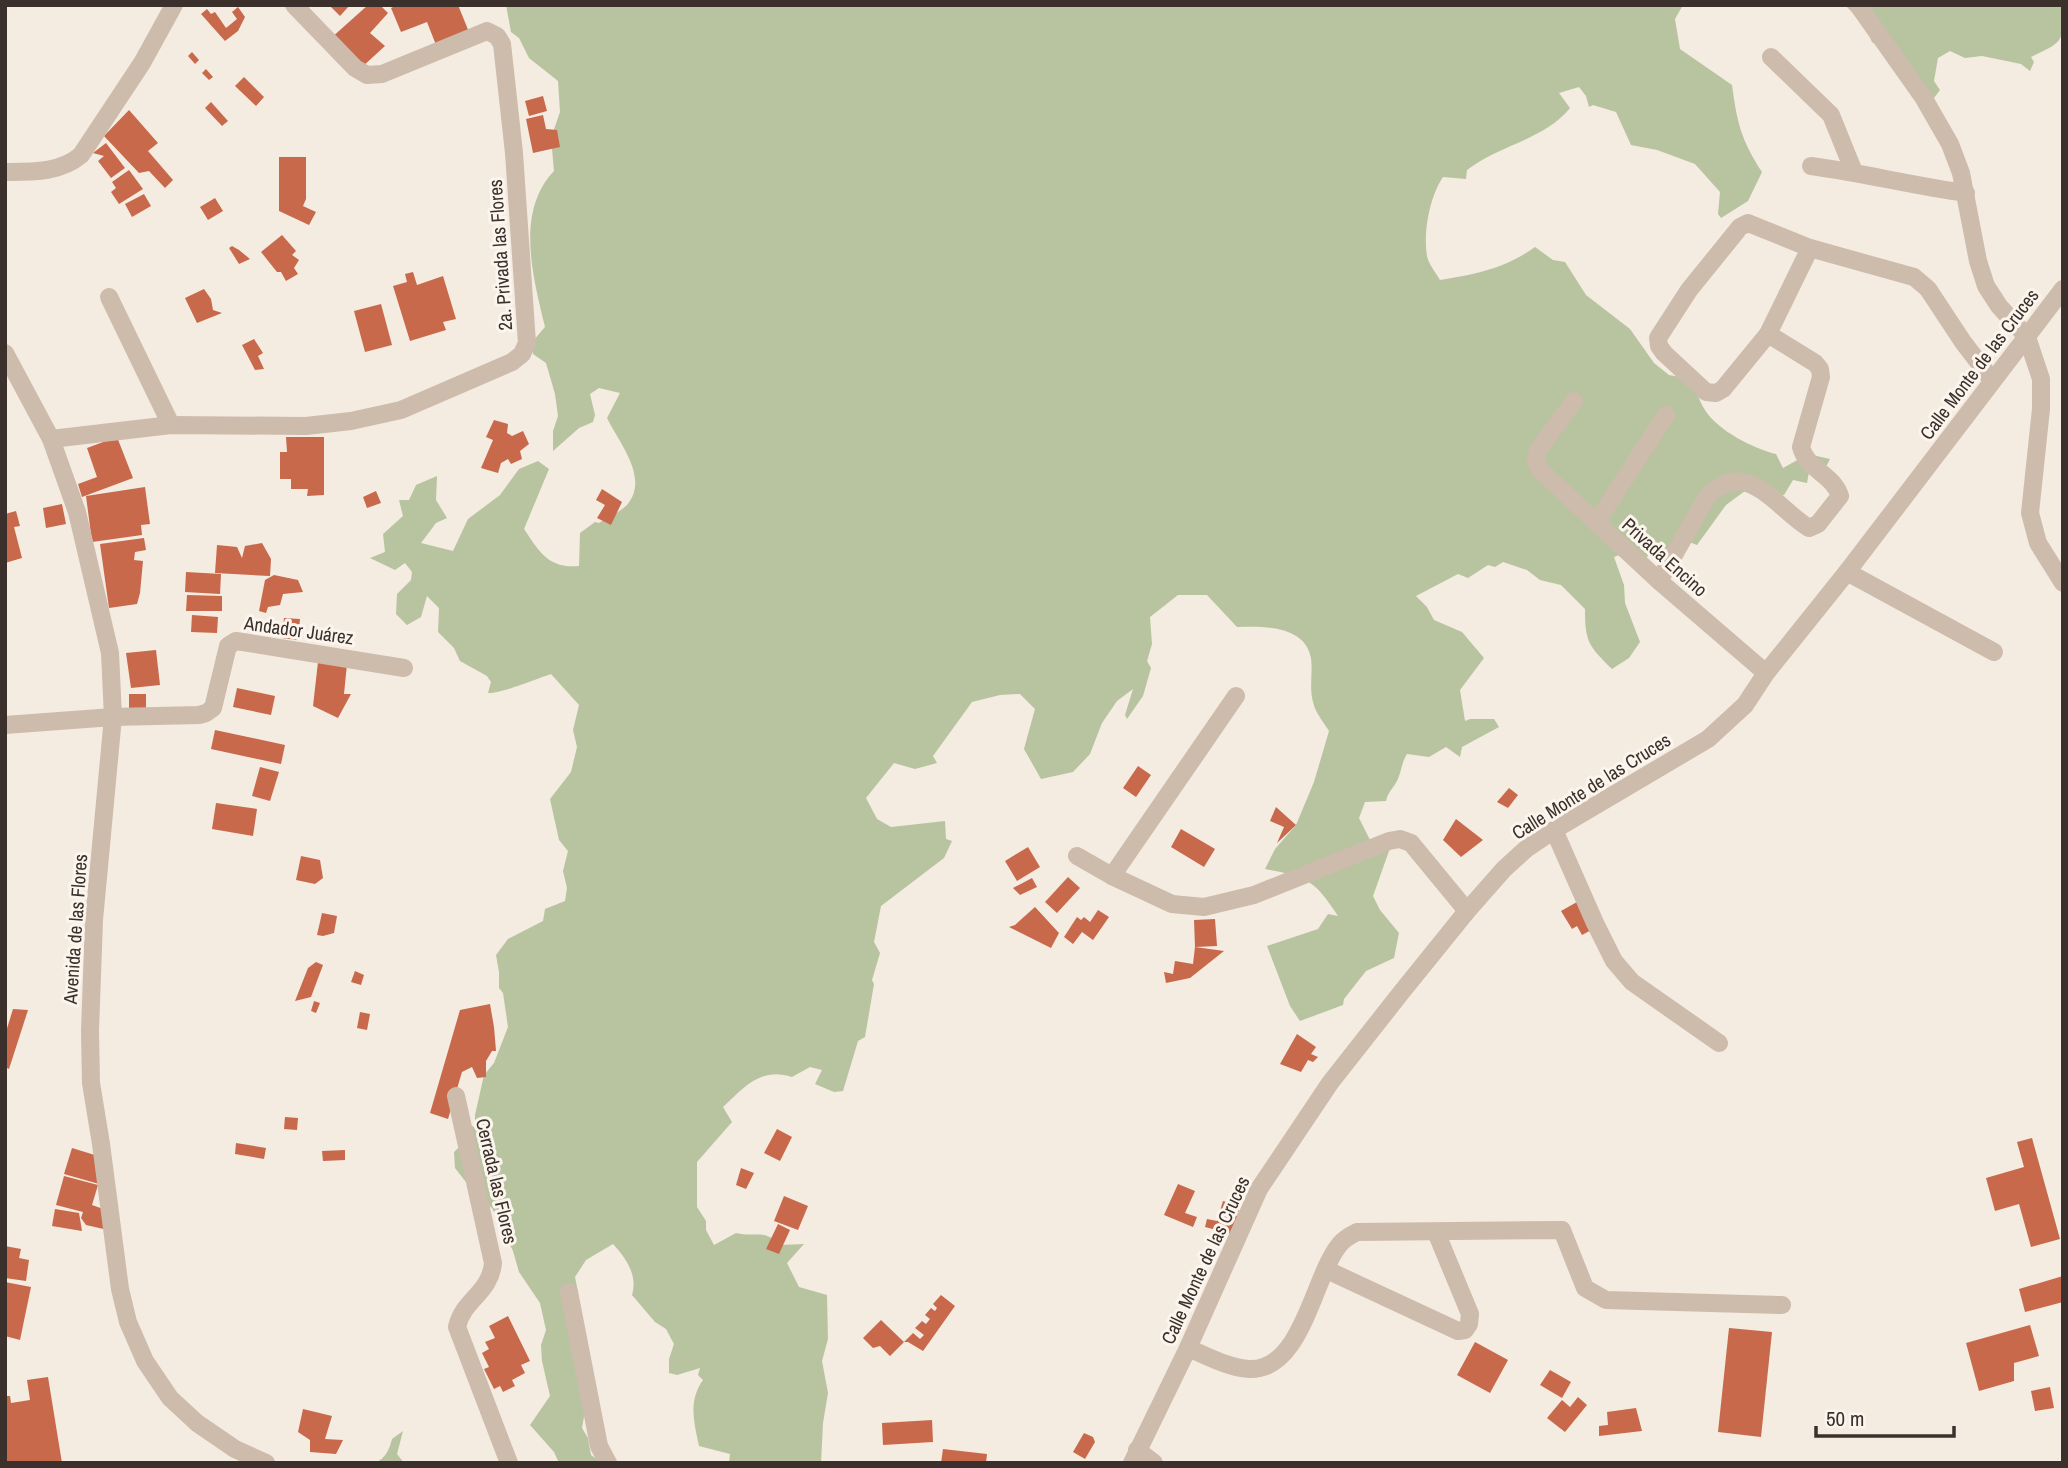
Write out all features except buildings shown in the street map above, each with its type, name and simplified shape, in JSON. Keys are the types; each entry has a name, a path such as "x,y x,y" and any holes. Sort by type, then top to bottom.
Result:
{"street":[{"path":"5,172 55,169 71,163 81,155 142,63 174,5"},
{"name":"2a. Privada las Flores","path":"51,439 171,425 306,426 351,421 401,410 512,362 523,354 527,343 514,153 502,44 496,36 487,31 382,74 367,75 355,68 294,5"},
{"path":"1858,5 1923,97 1950,144 1961,173 1978,261 1986,286 1999,306 2027,337 2040,379 2042,409 2030,513 2038,543 2056,559 2063,583"},
{"path":"1770,57 1831,115 1854,172"},
{"path":"1811,166 1966,193"},
{"path":"1810,248 1768,334 1723,389 1716,393 1706,392 1664,354 1658,338 1689,290 1740,228 1748,223 1810,248 1914,277 1928,289 1992,380"},
{"name":"Calle Monte de las Cruces","path":"1134,1457 1188,1348 1259,1189 1330,1083 1467,911 1504,869 1526,849 1554,830 1708,738 1745,705 1766,673 1847,572 2063,289"},
{"path":"109,297 171,425"},
{"path":"1659,581 1714,489 1741,481 1756,484 1809,528 1818,524 1840,496 1834,483 1804,457 1801,447 1821,377 1820,369 1815,363 1768,334"},
{"name":"Avenida de las Flores","path":"5,353 51,439 77,512 110,653 113,717 94,920 90,1031 91,1083 105,1167 120,1289 128,1322 145,1361 170,1398 197,1423 235,1449 266,1463"},
{"name":"Privada Encino","path":"1574,401 1538,450 1536,461 1539,470 1659,581 1766,673"},
{"path":"1596,523 1666,415"},
{"path":"1847,572 1994,652"},
{"name":"Andador Juárez","path":"113,717 206,713 213,708 228,646 236,641 404,667"},
{"path":"1112,876 1236,696"},
{"path":"5,724 113,717"},
{"path":"1554,830 1615,961 1632,982 1719,1043"},
{"path":"1077,856 1172,904 1204,907 1254,895 1400,839 1411,843 1467,911"},
{"name":"Cerrada las Flores","path":"456,1096 493,1263 492,1277 459,1315 457,1327 509,1463"},
{"path":"1188,1348 1252,1370 1265,1367 1278,1359 1292,1344 1338,1245 1357,1232 1562,1230 1585,1288 1606,1300 1782,1305"},
{"path":"1327,1270 1458,1331 1465,1330 1470,1314 1437,1232"},
{"path":"569,1292 599,1446 608,1463"},
{"path":"1134,1457 1154,1463"}],"green space":[{"path":"506,5 1683,5 1675,19 1680,49 1732,85 1741,130 1762,172 1748,201 1721,218 1718,214 1720,192 1695,164 1657,150 1631,145 1616,112 1593,105 1589,107 1586,96 1579,87 1559,93 1570,108 1547,128 1480,161 1467,170 1466,179 1443,177 1434,194 1429,215 1426,236 1428,259 1440,280 1489,270 1512,261 1535,247 1553,260 1565,262 1586,295 1630,329 1654,363 1669,375 1691,379 1705,410 1718,425 1757,448 1776,454 1783,468 1808,454 1830,459 1827,465 1809,472 1807,483 1793,480 1784,495 1764,494 1749,488 1726,505 1697,545 1687,541 1641,559 1622,554 1614,557 1624,585 1625,603 1640,642 1629,658 1612,669 1598,655 1587,637 1585,609 1561,585 1540,580 1527,570 1503,562 1495,567 1488,565 1468,578 1458,574 1416,596 1427,607 1434,620 1462,632 1484,658 1460,690 1465,721 1494,719 1499,727 1462,747 1460,757 1446,747 1429,757 1407,754 1398,780 1386,801 1365,802 1359,818 1372,844 1395,842 1389,851 1373,896 1380,910 1399,933 1394,958 1366,971 1344,999 1343,1005 1300,1021 1290,1006 1267,946 1318,929 1328,914 1338,916 1322,894 1308,882 1265,869 1275,849 1296,825 1314,782 1329,731 1313,702 1311,658 1307,647 1292,633 1270,628 1237,627 1207,595 1178,595 1150,617 1152,644 1147,661 1151,668 1143,696 1127,719 1125,715 1133,689 1117,701 1102,723 1090,754 1073,772 1041,779 1024,749 1035,709 1020,694 1000,695 972,702 933,756 937,763 915,769 894,763 866,798 877,819 891,827 945,821 946,839 952,841 944,858 881,906 874,942 880,953 872,980 874,984 865,1037 858,1041 843,1091 834,1092 815,1084 822,1070 810,1067 792,1077 762,1077 739,1092 723,1107 732,1122 697,1162 697,1207 706,1221 706,1230 714,1245 736,1233 764,1235 781,1245 804,1244 787,1263 799,1287 827,1295 828,1339 822,1361 828,1393 821,1463 729,1463 730,1454 699,1446 694,1404 703,1380 698,1375 700,1368 677,1375 669,1373 669,1359 674,1344 666,1329 655,1322 632,1295 632,1274 613,1244 586,1260 575,1277 578,1292 574,1294 589,1389 582,1428 588,1438 591,1455 602,1463 559,1463 554,1452 530,1425 550,1396 542,1361 541,1345 546,1330 540,1303 519,1272 513,1251 492,1208 479,1199 455,1168 454,1152 469,1138 468,1125 475,1127 484,1075 494,1063 508,1027 503,993 499,988 496,955 508,939 543,921 545,909 565,901 567,888 563,871 568,851 559,840 550,799 571,772 577,747 573,730 579,705 551,674 509,689 488,693 491,682 487,676 460,661 454,648 438,632 439,608 427,596 421,617 407,625 396,614 397,594 411,580 412,572 405,563 395,570 370,558 385,552 383,534 403,516 399,500 409,500 416,485 437,476 436,500 447,518 436,523 421,543 453,551 468,519 500,495 519,469 538,461 549,469 524,529 546,557 559,565 579,566 580,533 627,505 635,484 634,472 625,449 607,418 620,393 599,388 590,394 595,415 593,422 579,428 553,451 553,431 558,416 555,394 546,363 533,354 533,341 545,327 530,246 534,206 542,187 554,171 551,138 560,112 558,81 529,58 519,38 511,32"},
{"path":"1845,5 2063,5 2063,26 2060,39 2056,43 2031,57 2034,62 2030,71 2021,64 1982,56 1965,58 1950,51 1938,58 1934,81 1940,90 1934,98 1919,87 1884,50 1872,42 1860,15 1854,14"},
{"path":"403,1431 397,1454 404,1463 375,1463 382,1459 392,1439"}]}
